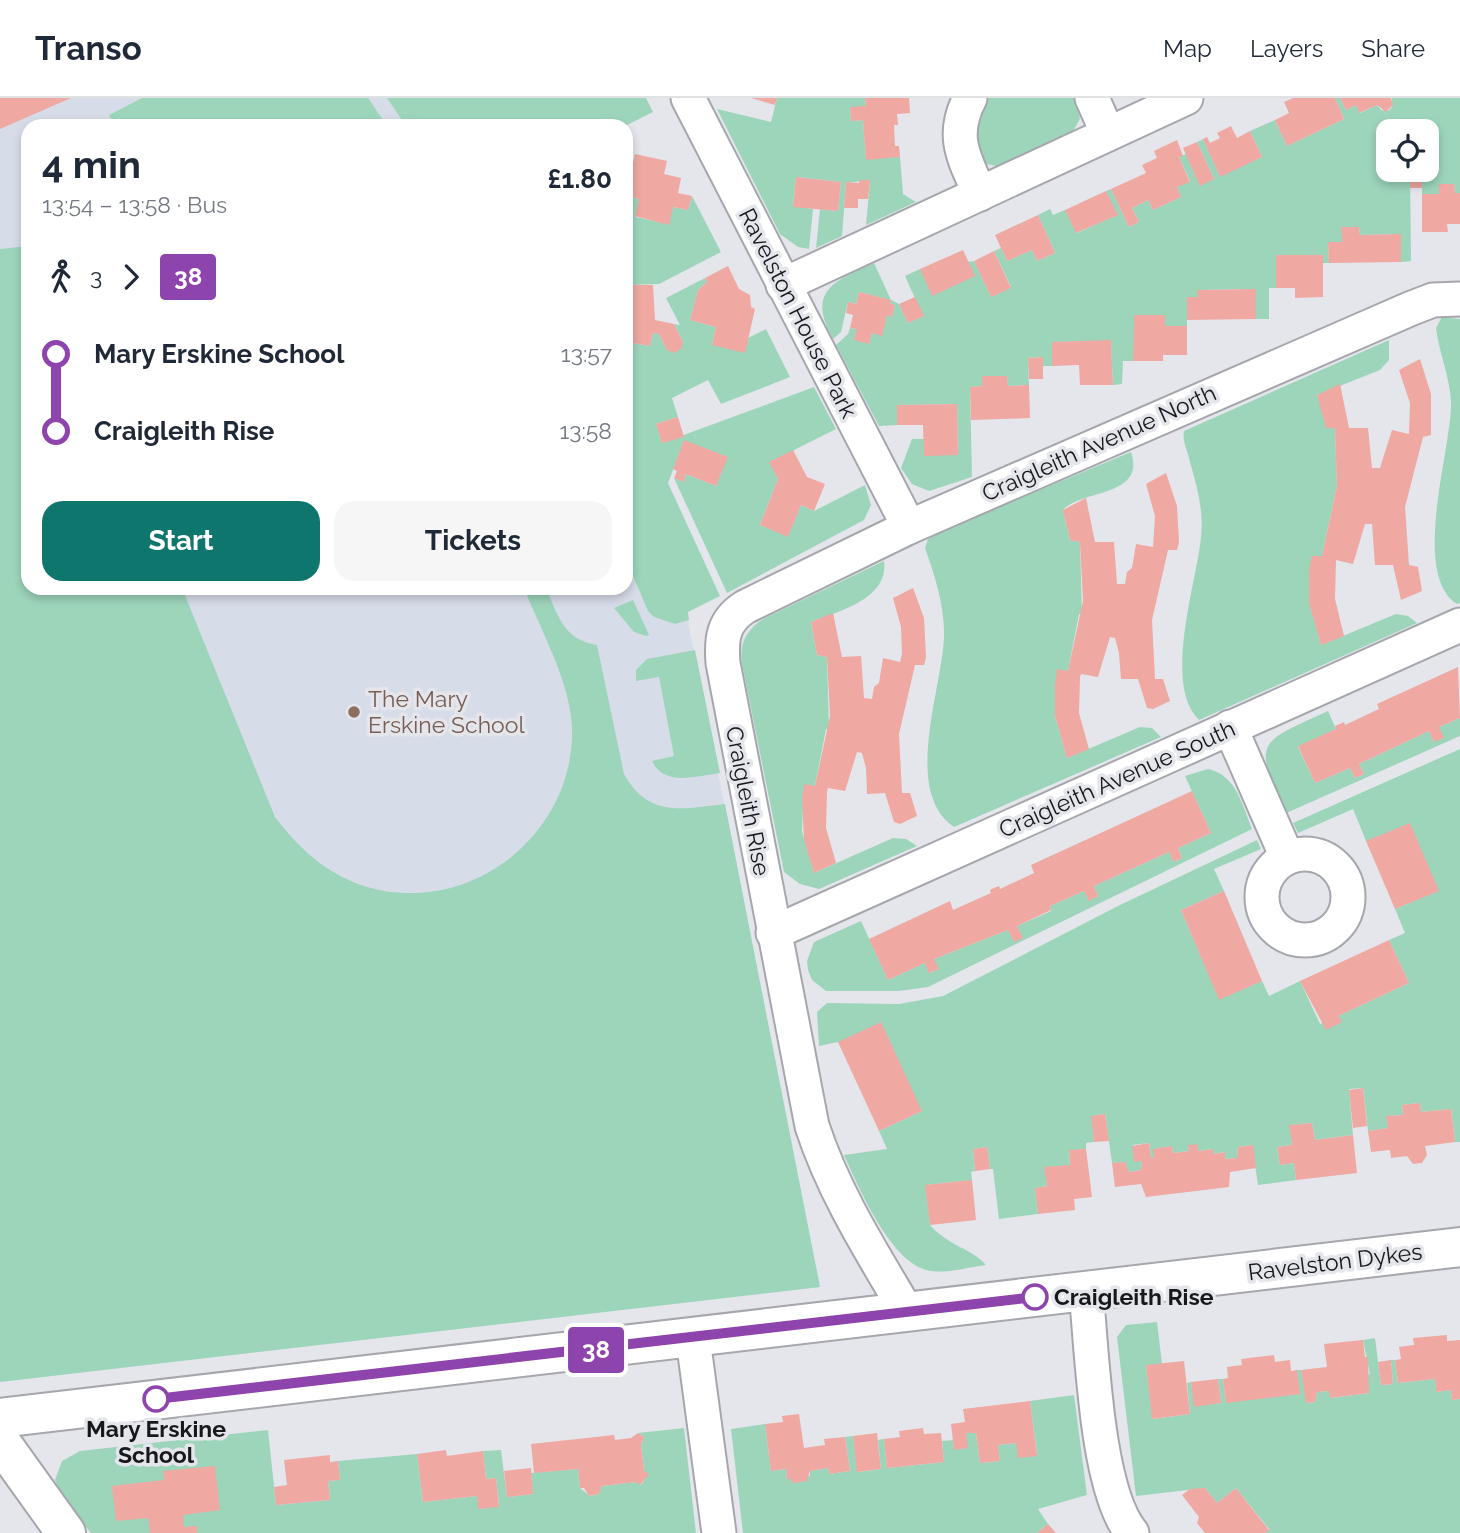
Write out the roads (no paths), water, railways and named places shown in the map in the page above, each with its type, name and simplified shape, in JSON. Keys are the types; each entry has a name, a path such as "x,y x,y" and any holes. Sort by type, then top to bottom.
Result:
{"street":[{"name":"Ravelston House Park","path":"688,98 909,527"},
{"path":"970,98 962,118 960,149 980,194"},
{"path":"1092,98 1108,134"},
{"path":"783,285 1186,98"},
{"name":"Craigleith Avenue North","path":"745,607 909,527 1412,308 1433,300 1460,299"},
{"name":"Craigleith Rise","path":"745,607 730,619 723,633 723,663 773,933 818,1145 847,1211 907,1312"},
{"name":"Craigleith Avenue South","path":"773,933 1460,625"},
{"path":"1230,727 1287,857"},
{"name":"Ravelston Dykes","path":"0,1418 693,1339 1460,1247"},
{"path":"1086,1291 1107,1476 1118,1512 1132,1533"},
{"path":"693,1339 719,1533"},
{"path":"0,1441 66,1533"}],"place":[{"name":"The Mary Erskine School","path":"354,712"},
{"name":"Craigleith Rise","path":"1035,1297"},
{"name":"Mary Erskine School","path":"156,1399"}]}
